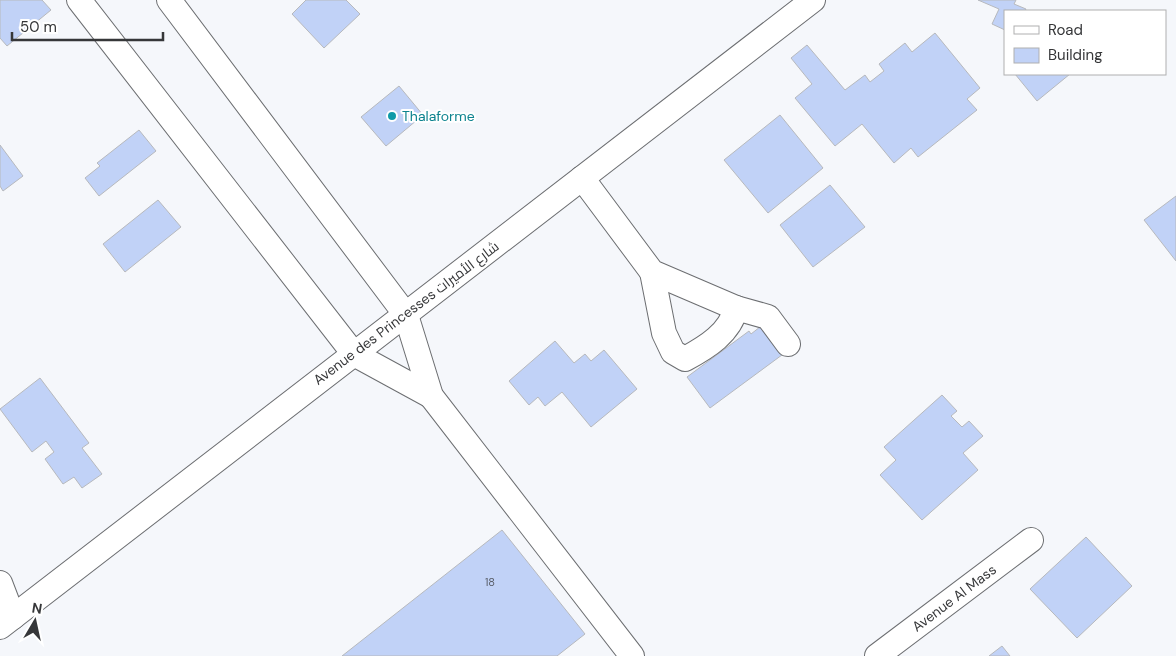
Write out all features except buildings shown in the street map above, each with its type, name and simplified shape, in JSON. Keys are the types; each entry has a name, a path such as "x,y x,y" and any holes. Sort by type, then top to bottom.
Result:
{"street":[{"path":"79,0 354,354 431,396"},
{"path":"168,0 406,315 431,396 632,656"},
{"name":"Avenue des Princesses شارع الأميرات","path":"7,622 813,0"},
{"path":"582,178 652,272 664,333 673,352 685,360 707,347 726,329 733,319 736,308"},
{"path":"652,272 736,308 768,317 788,344"},
{"name":"Avenue Al Mass","path":"877,656 1031,540"},
{"path":"0,583 7,622"}],"place":[{"name":"Thalaforme","path":"392,116"}]}
